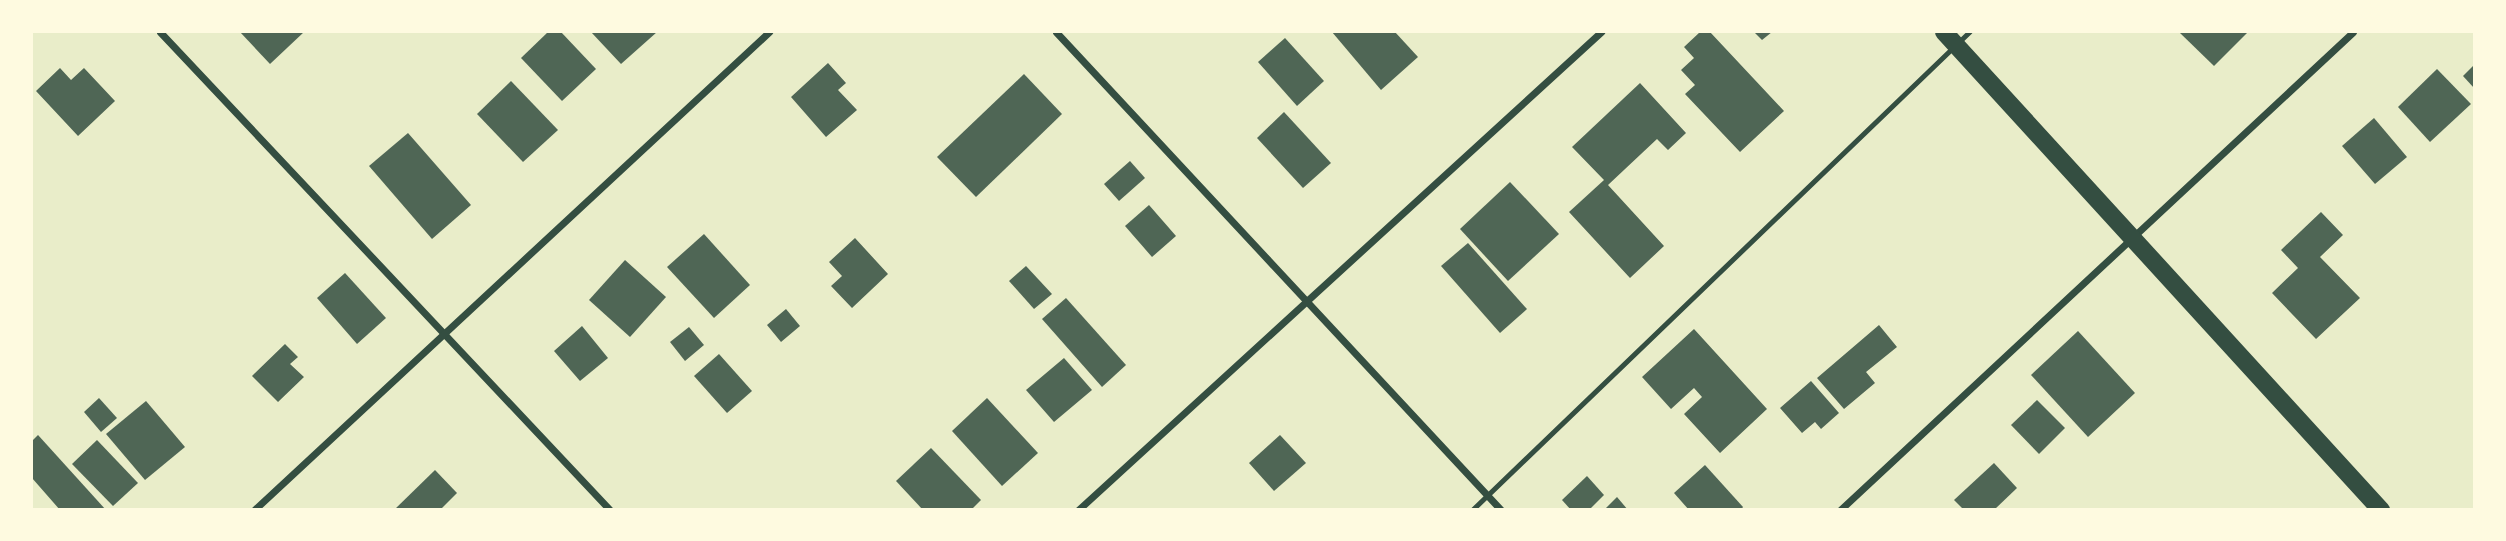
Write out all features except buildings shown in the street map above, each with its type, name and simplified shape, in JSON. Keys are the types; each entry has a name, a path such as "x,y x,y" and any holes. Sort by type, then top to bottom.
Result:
{"main road":[{"path":"1956,36 2129,236 2381,509"}],"street":[{"path":"160,32 610,509"},
{"path":"254,509 769,32"},
{"path":"1056,32 1310,301 1501,509"},
{"path":"1079,509 1310,301 1601,32"},
{"path":"1840,509 2129,236 2353,32"}],"lane":[{"path":"1472,509 1956,36"}]}
